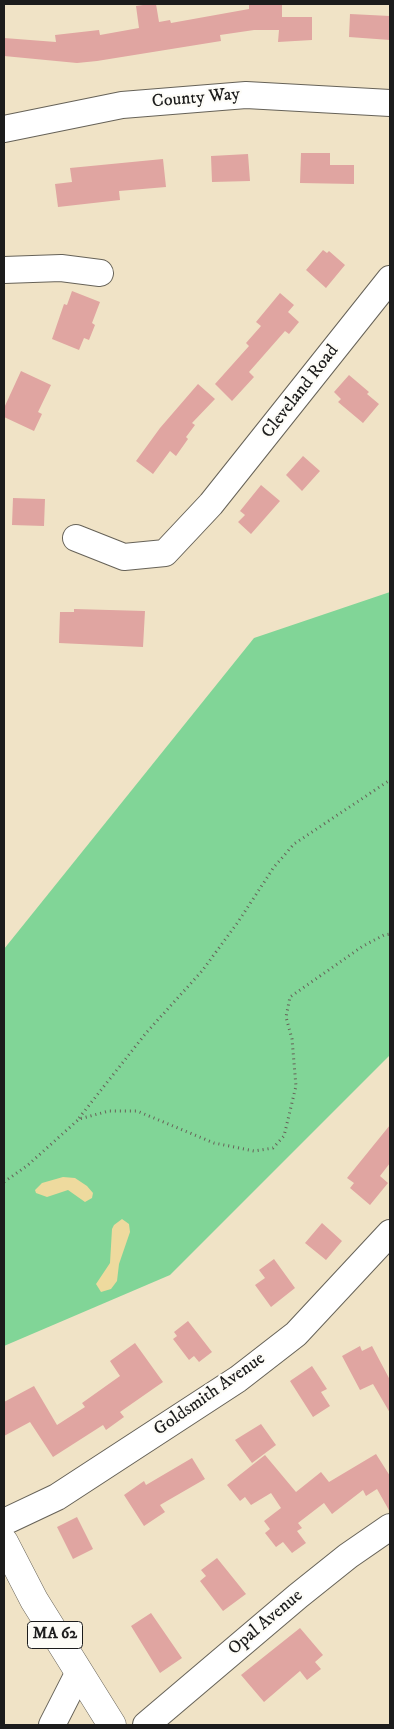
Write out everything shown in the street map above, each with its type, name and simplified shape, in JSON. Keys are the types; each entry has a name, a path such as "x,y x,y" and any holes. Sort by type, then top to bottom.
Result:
{"main road":[{"name":"MA 62","path":"4,1542 34,1600 78,1674 112,1725"}],"street":[{"name":"County Way","path":"4,129 122,106 246,95 390,103"},
{"path":"4,270 61,268 100,273"},
{"name":"Cleveland Road","path":"76,538 124,557 165,553 211,504 390,279"},
{"name":"Goldsmith Avenue","path":"4,1522 57,1497 238,1378 296,1334 390,1233"},
{"name":"Opal Avenue","path":"146,1725 298,1596 348,1556 390,1527"},
{"path":"52,1725 78,1674"}],"path":[{"path":"4,1182 28,1165 79,1119 146,1033 202,970 238,922 274,866 294,844 390,780"},
{"path":"79,1119 109,1111 137,1111 214,1143 254,1151 273,1148 284,1136 296,1086 292,1039 286,1017 290,997 363,946 384,935 390,934"}],"green space":[{"path":"390,592 390,1055 170,1275 4,1346 4,949 254,638"}],"sand":[{"path":"63,1177 75,1178 87,1186 93,1193 92,1198 85,1202 68,1190 47,1197 36,1193 35,1190 42,1183"},
{"path":"122,1219 129,1224 130,1232 119,1264 117,1281 111,1289 101,1292 96,1284 110,1263 112,1229"}],"building":[{"path":"156,4 159,22 170,20 171,23 249,9 249,4 282,4 282,17 312,17 312,40 278,42 279,30 254,30 220,35 221,41 97,61 77,63 4,56 4,38 56,42 55,35 99,30 100,35 139,28 136,6"},
{"path":"350,14 390,16 390,40 349,37"},
{"path":"301,153 330,153 330,165 354,165 354,184 300,183"},
{"path":"248,154 250,181 212,182 211,156"},
{"path":"163,159 166,187 119,191 120,200 58,207 55,184 72,182 70,168"},
{"path":"323,250 327,253 329,251 345,265 326,288 306,270"},
{"path":"72,291 100,302 92,323 95,325 89,340 84,338 79,350 52,339 64,304 67,305"},
{"path":"280,293 294,305 288,312 299,322 289,334 285,331 249,372 254,377 232,401 215,384 249,346 246,343 261,326 256,322"},
{"path":"21,371 51,385 38,412 42,414 34,431 4,417 4,408"},
{"path":"349,375 369,392 367,394 379,404 363,423 338,402 341,399 334,392"},
{"path":"198,384 215,399 192,423 195,425 176,456 170,451 153,474 136,461 160,428"},
{"path":"303,456 320,471 302,491 286,475"},
{"path":"261,485 280,501 251,534 238,522 245,515 240,511"},
{"path":"13,498 45,499 44,526 12,525"},
{"path":"74,609 145,611 143,647 59,643 60,612 74,612"},
{"path":"390,1125 390,1163 380,1176 388,1183 370,1205 350,1188 354,1183 347,1178"},
{"path":"322,1223 342,1241 326,1260 305,1243"},
{"path":"274,1259 295,1288 271,1307 255,1285 265,1278 259,1270"},
{"path":"188,1321 212,1352 199,1362 194,1356 189,1360 173,1339 177,1336 174,1332"},
{"path":"135,1343 163,1382 120,1412 124,1417 106,1430 103,1425 53,1457 30,1422 4,1436 4,1402 34,1386 57,1425 85,1407 82,1403 120,1376 110,1361"},
{"path":"360,1346 362,1351 372,1346 390,1380 390,1413 373,1384 360,1390 342,1356"},
{"path":"312,1366 327,1389 321,1392 330,1406 313,1417 290,1381"},
{"path":"261,1424 276,1445 252,1463 235,1440"},
{"path":"376,1454 390,1476 390,1512 377,1489 366,1496 363,1490 332,1514 324,1503 298,1523 302,1528 297,1531 306,1543 292,1553 283,1542 276,1547 265,1533 270,1529 264,1521 281,1508 271,1493 251,1505 245,1497 240,1501 227,1485 265,1455 296,1492 321,1472 329,1482"},
{"path":"192,1458 205,1479 160,1505 165,1512 144,1526 124,1495 144,1481 146,1485"},
{"path":"77,1517 93,1549 73,1559 57,1527"},
{"path":"217,1558 246,1594 223,1611 200,1581 206,1576 201,1570"},
{"path":"151,1613 182,1658 160,1673 131,1626"},
{"path":"300,1628 323,1655 315,1662 321,1669 307,1680 300,1671 264,1702 241,1675"}]}
